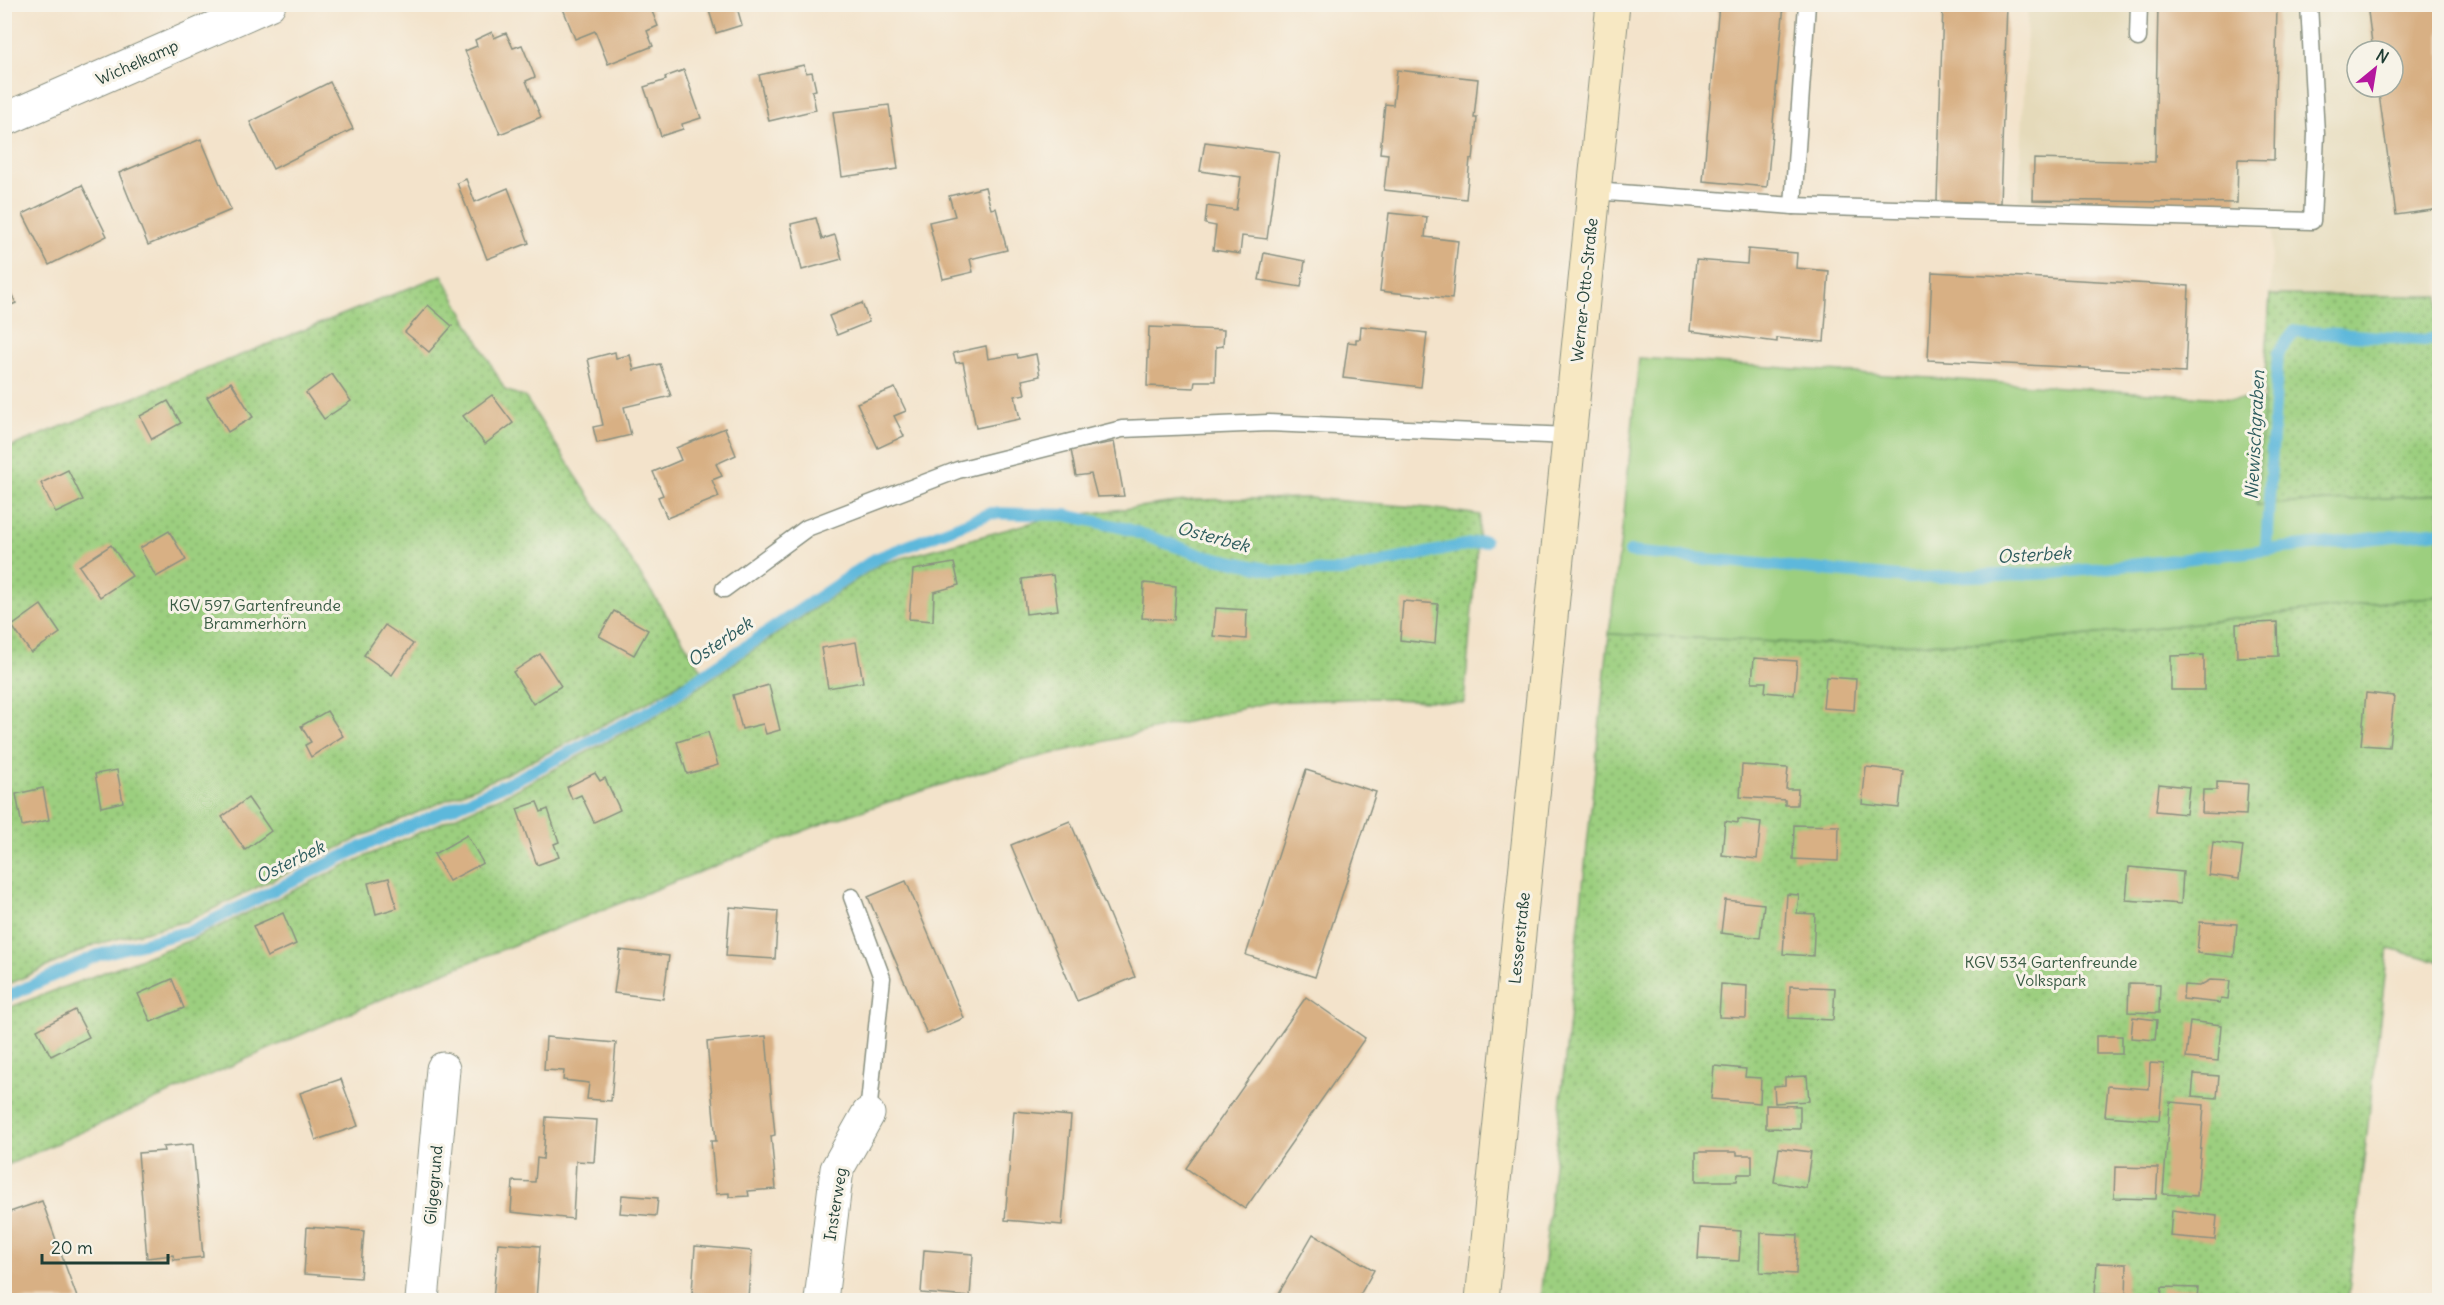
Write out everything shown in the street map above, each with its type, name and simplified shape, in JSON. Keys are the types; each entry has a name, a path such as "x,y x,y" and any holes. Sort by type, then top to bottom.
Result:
{"main road":[{"name":"Werner-Otto-Straße","path":"1556,576 1613,4"},
{"name":"Lesserstraße","path":"1482,1300 1556,576"}],"street":[{"name":"Wichelkamp","path":"4,120 269,4"},
{"name":"Gilgegrund","path":"422,1300 443,1070"},
{"name":"Insterweg","path":"822,1300 837,1169 868,1114"}],"lane":[{"path":"1793,206 1807,4"},
{"path":"2138,38 2139,4"},
{"path":"1594,191 1793,206 2312,221 2316,134 2308,4"},
{"path":"724,589 807,528 958,470 1122,429 1269,423 1570,436"},
{"path":"852,897 882,978 868,1114"}],"shaded area":[{"path":"2028,5 2439,5 2439,296 2270,295 2274,212 2019,201"}],"green space":[{"name":"KGV 597 Gartenfreunde Brammerhörn","path":"442,275 505,390 525,397 702,670 650,701 504,775 363,836 188,921 96,944 5,986 5,449"},
{"path":"2270,295 2439,296 2439,495 2257,505"},
{"path":"1639,358 2264,401 2257,505 2439,495 2439,596 2018,643 1819,644 1609,634 1624,514"},
{"path":"1309,498 1428,508 1480,515 1464,703 1373,698 1270,702 993,768 824,823 427,979 5,1166 5,1009 193,939 348,864 511,792 659,714 880,564 1045,519 1193,500"},
{"name":"KGV 534 Gartenfreunde Volkspark","path":"2439,596 2439,961 2388,949 2348,1300 1540,1300 1609,634 1819,644 2018,643"}],"building":[{"path":"567,4 649,4 658,26 647,31 653,46 608,64 595,31 575,39 562,6"},
{"path":"707,4 736,4 742,25 716,33"},
{"path":"1719,4 1784,4 1767,187 1703,181"},
{"path":"1943,4 2007,4 2000,203 1937,201"},
{"path":"2158,4 2277,4 2274,160 2238,159 2237,203 2033,200 2034,159 2155,162"},
{"path":"2367,4 2440,4 2440,209 2396,215 2380,99 2405,99 2405,39 2371,39"},
{"path":"492,32 494,38 506,33 513,48 522,45 535,77 526,81 541,117 500,134 465,51 477,46 475,40"},
{"path":"804,65 806,73 812,72 816,90 812,91 816,110 769,121 759,75"},
{"path":"684,70 701,118 682,124 683,129 661,136 644,87 666,80 665,77"},
{"path":"1397,70 1478,79 1473,160 1470,159 1466,199 1384,190 1388,154 1380,153 1385,104 1393,105"},
{"path":"330,82 353,129 273,169 250,122"},
{"path":"889,105 898,169 842,177 833,112"},
{"path":"201,139 231,210 148,245 119,173"},
{"path":"1205,142 1279,152 1267,239 1242,236 1240,254 1213,250 1216,226 1205,224 1207,206 1236,210 1241,177 1200,171"},
{"path":"466,179 475,202 508,188 529,243 487,259 457,183"},
{"path":"82,185 107,236 49,265 23,214"},
{"path":"985,187 991,209 996,208 1007,250 970,259 973,272 943,279 929,222 955,216 949,196"},
{"path":"1389,213 1427,217 1425,237 1458,241 1452,299 1380,291"},
{"path":"816,218 822,239 835,235 842,259 802,270 791,224"},
{"path":"1748,249 1797,253 1796,268 1829,271 1824,342 1777,338 1777,342 1690,331 1696,260 1747,264"},
{"path":"1264,253 1305,261 1301,287 1259,280"},
{"path":"1932,272 2189,286 2185,373 1928,360"},
{"path":"4,280 16,303 4,308"},
{"path":"862,303 869,322 837,335 829,316"},
{"path":"428,305 452,326 429,352 405,332"},
{"path":"1361,326 1427,333 1421,387 1343,378 1348,342 1356,343 1356,339 1360,339"},
{"path":"1149,327 1224,330 1223,346 1216,347 1215,381 1195,381 1194,388 1147,386"},
{"path":"986,346 988,359 1017,354 1018,358 1036,354 1040,376 1022,380 1025,394 1015,396 1020,419 976,428 963,362 956,363 953,353"},
{"path":"615,352 616,358 630,355 634,370 660,364 671,396 624,407 631,435 597,443 593,427 603,425 588,359"},
{"path":"332,374 351,401 324,419 306,393"},
{"path":"231,382 253,417 228,432 207,397"},
{"path":"895,388 906,411 894,416 904,436 878,448 857,403"},
{"path":"492,395 513,423 485,444 463,416"},
{"path":"168,401 181,423 152,439 140,416"},
{"path":"725,428 736,455 716,464 722,476 712,480 719,497 667,518 658,497 663,495 653,472 681,460 676,448"},
{"path":"1114,442 1124,496 1097,497 1091,474 1076,476 1071,450"},
{"path":"68,470 83,500 56,513 41,483"},
{"path":"169,531 186,560 156,577 140,548"},
{"path":"111,545 132,576 100,597 79,566"},
{"path":"954,563 959,585 934,592 933,621 909,619 913,570"},
{"path":"1053,575 1058,610 1026,614 1022,579"},
{"path":"1144,583 1176,586 1174,620 1142,618"},
{"path":"1403,601 1438,604 1435,644 1400,640"},
{"path":"41,605 60,633 31,653 12,626"},
{"path":"1216,608 1247,610 1246,639 1213,636"},
{"path":"614,611 648,630 634,655 599,636"},
{"path":"2277,622 2278,656 2237,657 2236,624"},
{"path":"385,625 413,644 392,675 364,655"},
{"path":"856,642 863,682 828,688 821,648"},
{"path":"540,654 561,686 533,704 513,672"},
{"path":"2204,655 2204,690 2171,690 2171,656"},
{"path":"1754,658 1797,661 1794,695 1765,692 1766,682 1752,682"},
{"path":"1826,677 1856,679 1854,710 1823,708"},
{"path":"769,685 780,730 766,734 763,724 742,729 733,695"},
{"path":"2366,693 2394,696 2389,747 2361,745"},
{"path":"327,711 343,736 311,757 305,745 311,742 301,726"},
{"path":"708,732 718,765 687,774 677,742"},
{"path":"1742,765 1788,768 1786,789 1798,789 1797,805 1785,805 1785,800 1740,797"},
{"path":"1866,767 1903,771 1899,808 1862,804"},
{"path":"117,770 123,802 101,807 95,774"},
{"path":"1306,770 1376,792 1315,977 1246,955"},
{"path":"595,773 600,781 605,778 620,810 594,822 581,795 572,799 567,787"},
{"path":"2217,782 2248,784 2246,815 2202,813 2203,790 2217,790"},
{"path":"2159,784 2189,787 2186,814 2156,811"},
{"path":"43,788 49,820 22,826 16,794"},
{"path":"248,798 271,831 245,850 222,817"},
{"path":"537,802 541,812 548,809 559,842 554,844 559,857 537,865 517,809"},
{"path":"1738,819 1761,822 1757,859 1722,855 1725,821 1738,823"},
{"path":"1070,821 1135,977 1077,1001 1011,845"},
{"path":"1794,825 1839,826 1838,861 1793,859"},
{"path":"467,835 483,863 449,881 434,854"},
{"path":"2213,842 2243,846 2239,879 2209,875"},
{"path":"2129,867 2183,872 2181,904 2126,900"},
{"path":"389,878 397,908 376,914 368,883"},
{"path":"906,881 964,1018 927,1034 868,897"},
{"path":"1787,894 1799,895 1797,913 1815,914 1813,956 1783,954"},
{"path":"1725,900 1764,904 1760,938 1721,933"},
{"path":"730,907 778,911 775,959 726,956"},
{"path":"283,913 296,944 267,957 253,926"},
{"path":"2200,922 2237,924 2234,957 2197,953"},
{"path":"620,950 669,956 663,999 614,993"},
{"path":"172,979 184,1008 151,1022 138,994"},
{"path":"2210,980 2230,981 2228,999 2221,998 2220,1003 2183,999 2184,985 2199,986"},
{"path":"2129,983 2160,984 2159,1013 2128,1012"},
{"path":"1721,984 1747,986 1746,1018 1719,1017"},
{"path":"1790,986 1835,988 1833,1020 1789,1018"},
{"path":"1306,997 1365,1038 1245,1209 1186,1168"},
{"path":"75,1010 89,1037 51,1056 37,1030"},
{"path":"2133,1017 2157,1020 2155,1040 2131,1038"},
{"path":"2190,1021 2221,1025 2218,1061 2186,1058"},
{"path":"766,1036 775,1135 771,1136 776,1189 748,1191 749,1196 729,1197 729,1193 716,1194 711,1141 716,1141 707,1042"},
{"path":"2096,1036 2122,1036 2122,1054 2096,1054"},
{"path":"546,1037 616,1043 611,1101 587,1099 589,1083 563,1080 564,1071 544,1070"},
{"path":"2150,1063 2164,1064 2159,1120 2105,1116 2108,1086 2149,1089"},
{"path":"1714,1066 1746,1069 1745,1077 1761,1078 1760,1103 1711,1099"},
{"path":"2194,1074 2219,1076 2217,1098 2192,1096"},
{"path":"1807,1076 1809,1101 1775,1103 1774,1086 1785,1085 1785,1077"},
{"path":"341,1079 358,1126 316,1140 300,1093"},
{"path":"2170,1102 2204,1105 2197,1196 2163,1194"},
{"path":"1766,1105 1800,1106 1800,1129 1766,1128"},
{"path":"1014,1111 1071,1116 1062,1225 1005,1220"},
{"path":"546,1117 597,1120 594,1162 576,1161 573,1219 511,1212 513,1181 535,1182 537,1158 543,1159"},
{"path":"193,1144 203,1257 174,1260 173,1255 147,1258 138,1153 164,1151 163,1147"},
{"path":"1779,1148 1811,1152 1806,1188 1774,1182"},
{"path":"1696,1152 1737,1152 1737,1155 1752,1155 1752,1174 1738,1174 1737,1181 1696,1181"},
{"path":"2115,1167 2158,1168 2156,1199 2114,1198"},
{"path":"622,1195 658,1198 656,1216 620,1213"},
{"path":"42,1201 78,1300 14,1300 4,1274 4,1214"},
{"path":"2172,1210 2217,1216 2215,1240 2170,1236"},
{"path":"307,1227 364,1231 360,1278 304,1274"},
{"path":"1700,1228 1741,1231 1739,1261 1698,1259"},
{"path":"1761,1233 1798,1235 1796,1274 1760,1272"},
{"path":"1313,1234 1374,1270 1357,1300 1275,1300"},
{"path":"498,1243 540,1246 536,1300 493,1300"},
{"path":"695,1246 752,1251 748,1297 692,1293"},
{"path":"924,1250 973,1254 970,1297 921,1293"},
{"path":"2097,1263 2127,1264 2126,1295 2095,1294"},
{"path":"2162,1287 2198,1288 2197,1300 2161,1300"}],"waterway":[{"name":"Niewischgraben","path":"2266,549 2278,353 2295,331 2424,340 2440,338"},
{"name":"Osterbek","path":"4,998 98,955 193,930 364,846 509,783 655,708 875,559 991,513 1066,515 1124,528 1198,554 1276,571 1340,571 1485,541"},
{"name":"Osterbek","path":"1630,552 1909,578 2057,573 2440,531"}]}
